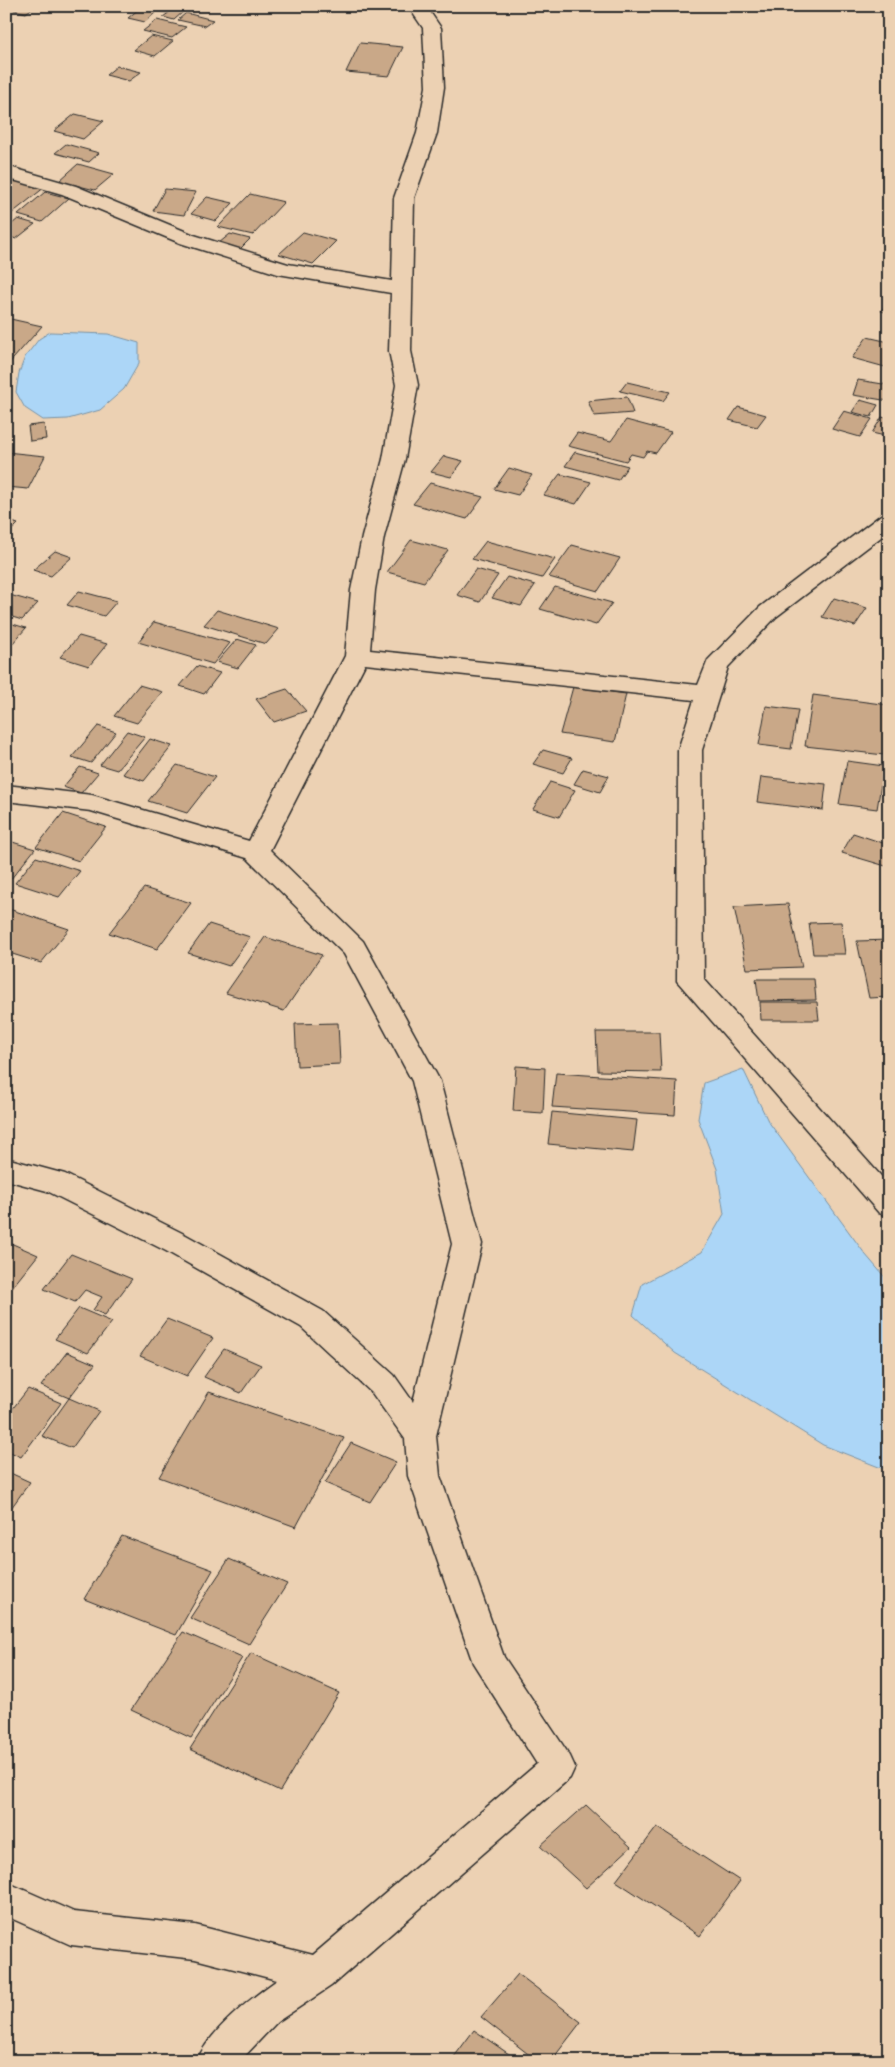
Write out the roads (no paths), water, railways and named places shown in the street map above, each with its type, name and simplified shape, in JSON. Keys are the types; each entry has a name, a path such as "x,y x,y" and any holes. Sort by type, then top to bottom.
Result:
{"street":[{"path":"256,852 357,656 363,590 373,537 394,459 407,385 400,352 404,198 426,133 435,87 432,28 417,6"},
{"path":"6,172 69,190 187,239 285,270 402,289"},
{"path":"889,520 768,612 717,665 690,750 691,981 889,1205"},
{"path":"357,656 707,694"},
{"path":"6,793 92,803 256,852 354,948 426,1081 468,1244 420,1436 424,1476 490,1663 558,1767 318,1974 264,2010 215,2061"},
{"path":"6,1169 55,1182 176,1243 312,1319 382,1384 420,1436"},
{"path":"6,1898 71,1928 195,1942 318,1974"}],"water":[{"path":"50,332 108,334 139,343 139,363 124,389 100,410 68,419 43,420 25,408 16,392 19,373 25,357 39,339"},
{"path":"743,1069 768,1121 865,1254 889,1282 889,1471 823,1445 675,1353 633,1315 642,1284 702,1252 724,1214 717,1169 698,1119 704,1083"}]}
